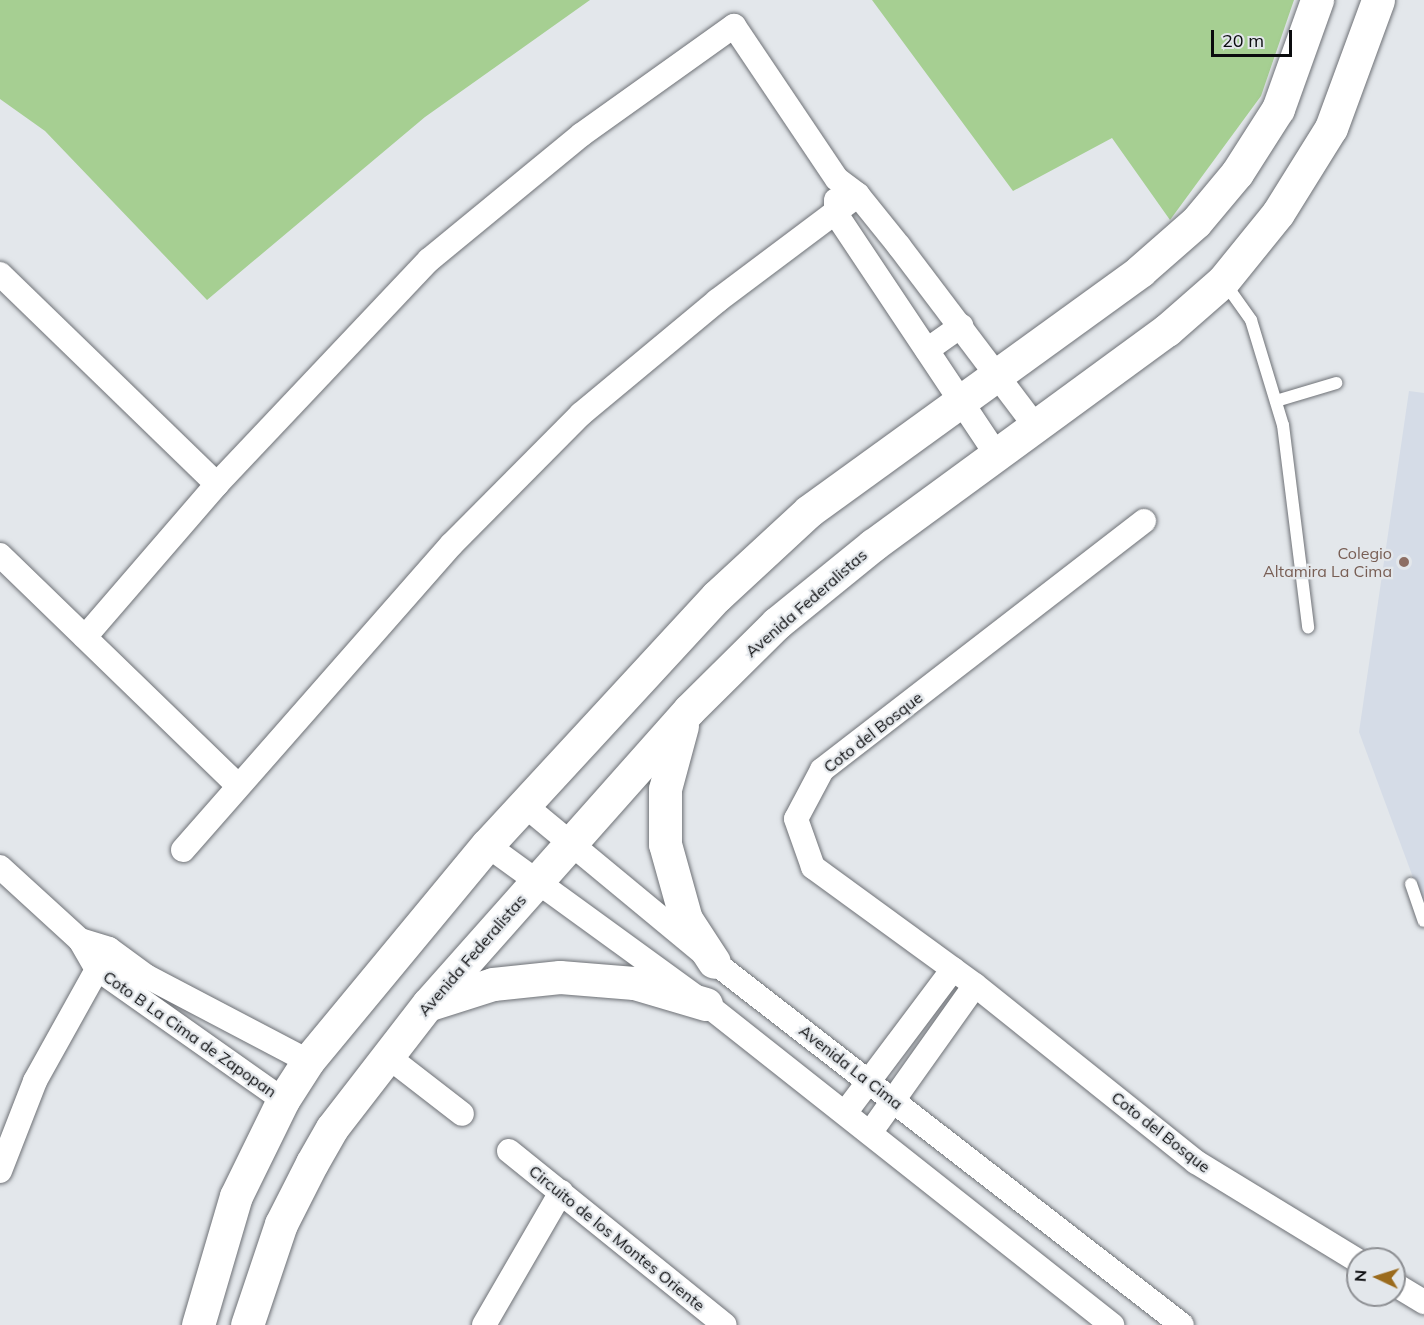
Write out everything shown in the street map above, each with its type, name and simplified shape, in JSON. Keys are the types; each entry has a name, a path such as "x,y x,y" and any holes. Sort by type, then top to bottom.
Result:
{"street":[{"path":"198,1325 236,1196 283,1100 308,1061 487,845 523,804 750,565 809,511 1140,270 1196,222 1237,173 1278,109 1317,0"},
{"name":"Avenida Federalistas","path":"248,1325 281,1224 312,1163 386,1055 428,1004 689,710 777,623 1035,426 1167,330 1223,280 1278,213 1331,128 1378,0"},
{"path":"85,637 217,484 429,260 581,135 734,26 837,179 858,195 998,373 1035,426"},
{"path":"837,179 836,214 997,455"},
{"path":"183,850 237,784 452,544 581,414 717,301 836,214 858,195"},
{"path":"0,274 217,484"},
{"path":"927,350 961,326"},
{"name":"Coto del Bosque","path":"1144,522 822,770 796,819 813,867 975,985 1196,1162 1346,1254"},
{"path":"0,555 237,784"},
{"path":"689,710 665,789 665,844 686,919 714,962"},
{"name":"Avenida La Cima","path":"523,804 714,962 870,1080 1182,1325"},
{"path":"487,845 706,1004 1112,1325"},
{"name":"Coto B La Cima de Zapopan","path":"0,867 103,959 283,1100"},
{"name":"Coto B La Cima de Zapopan","path":"103,959 146,976 308,1061"},
{"name":"Coto B La Cima de Zapopan","path":"0,1171 35,1081 103,959"},
{"path":"845,1113 953,969"},
{"path":"428,1004 493,984 560,977 634,983 706,1004"},
{"path":"870,1133 975,985"},
{"path":"924,1008 948,1024"},
{"path":"896,1046 920,1064"},
{"path":"386,1055 462,1114"},
{"name":"Circuito de los Montes Oriente","path":"509,1150 723,1324"},
{"path":"484,1325 561,1192"},
{"path":"1406,1291 1424,1302"}],"lane":[{"path":"1223,280 1251,320 1276,401 1297,514 1308,627"},
{"path":"1276,401 1336,383"},
{"path":"1411,884 1424,921"}],"shaded area":[{"name":"Colegio Altamira La Cima","path":"1409,391 1424,393 1424,907 1359,732"}],"green space":[{"path":"0,0 590,0 425,117 207,300 45,131 0,99"},
{"path":"872,0 1294,0 1261,96 1170,220 1112,138 1013,191"}],"place":[{"name":"Colegio Altamira La Cima","path":"1404,562"}]}
